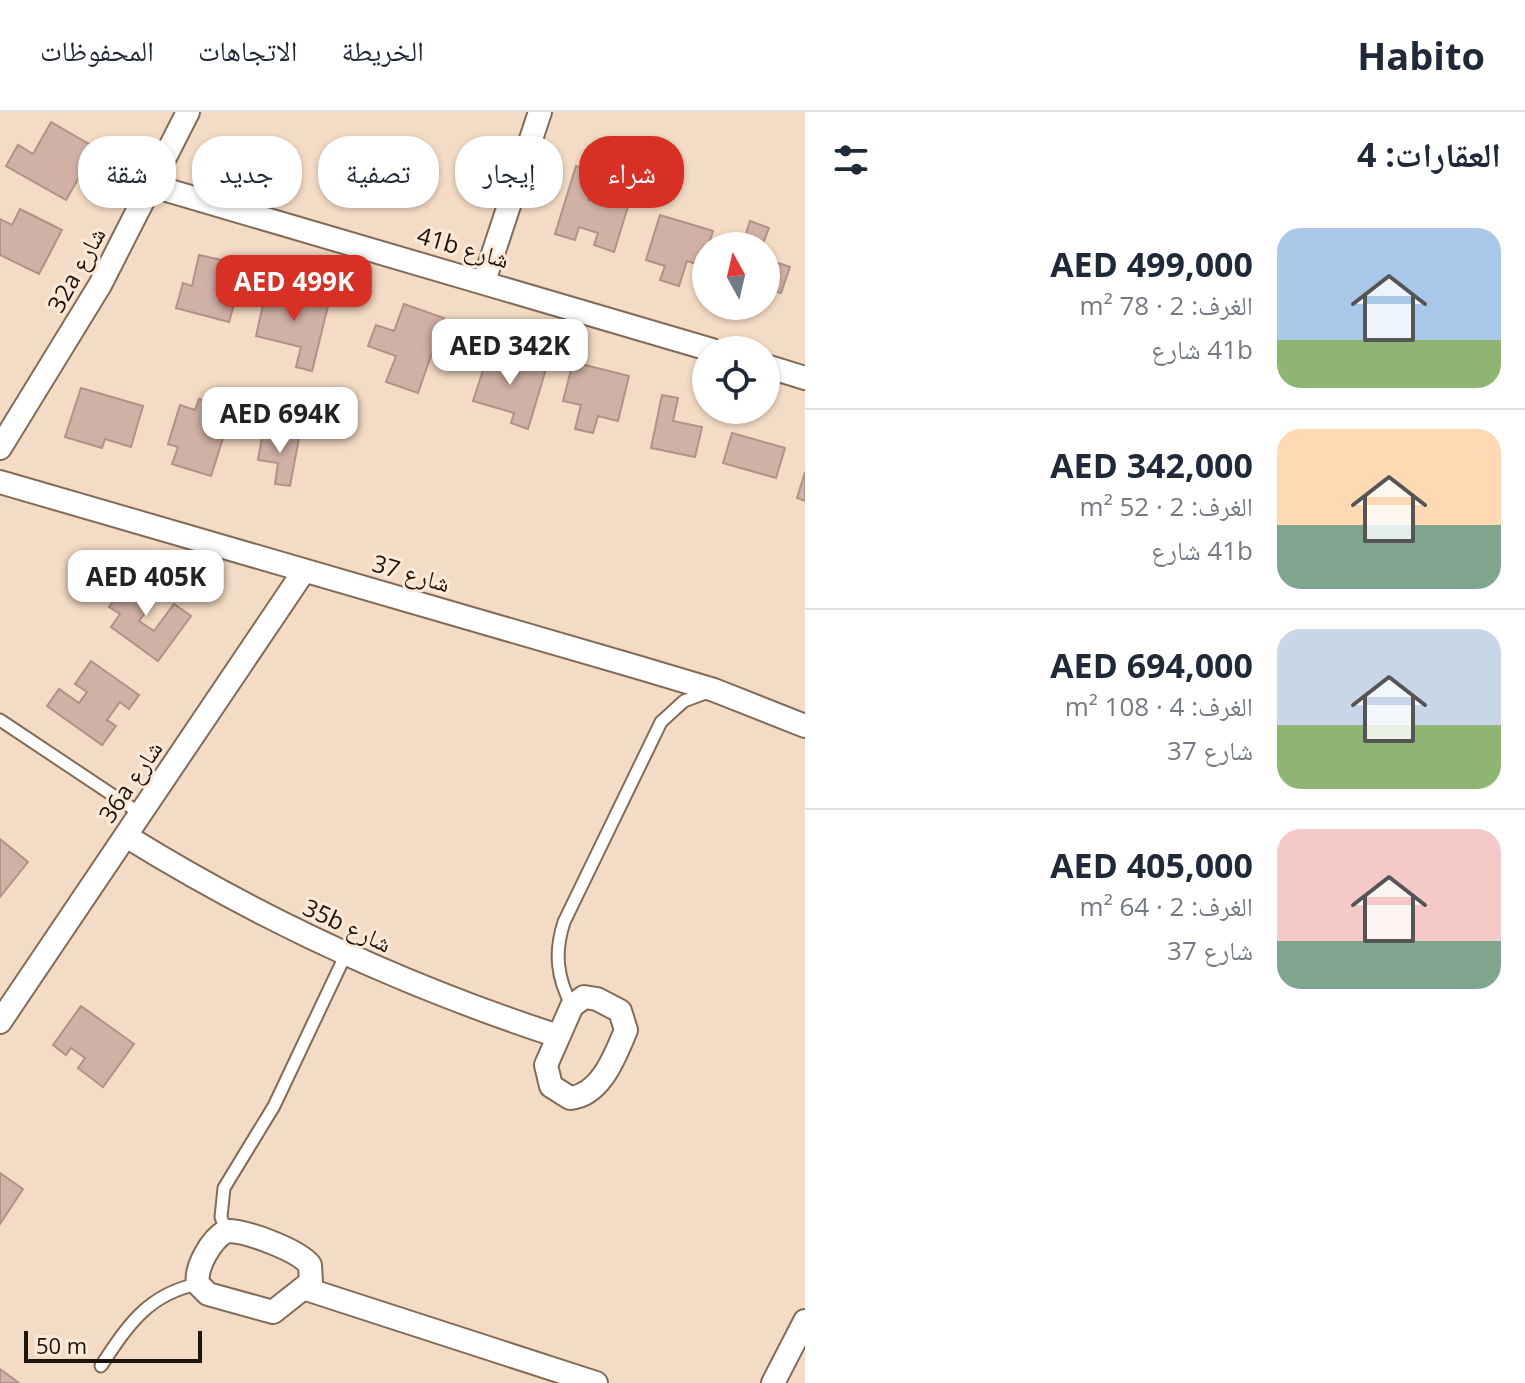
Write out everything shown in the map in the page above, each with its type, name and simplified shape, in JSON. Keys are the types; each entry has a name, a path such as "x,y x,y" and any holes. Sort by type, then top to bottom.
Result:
{"street":[{"name":"32a شارع","path":"176,137 188,112"},
{"path":"484,281 540,112"},
{"name":"41b شارع","path":"176,193 692,344"},
{"name":"32a شارع","path":"0,448 86,309 141,208"},
{"path":"780,370 805,378"},
{"name":"شارع 37","path":"0,482 714,690 805,726"},
{"name":"36a شارع","path":"0,1022 304,571"},
{"name":"35b شارع","path":"126,836 234,900 345,956 451,999 558,1036"},
{"path":"591,997 620,1011 627,1023 598,1083 581,1097 559,1094 546,1076 546,1065 558,1036 572,1006 591,997"},
{"path":"226,1231 241,1232 304,1258 312,1273 306,1289 280,1309 266,1312 208,1294 198,1284 198,1269 215,1241 226,1231"},
{"path":"306,1289 596,1383"},
{"path":"773,1383 805,1321"}],"lane":[{"path":"572,1006 564,991 557,956 564,922 661,722 684,701 714,690"},
{"path":"0,720 141,814"},
{"path":"226,1231 221,1217 224,1188 274,1106 345,956"},
{"path":"101,1366 143,1308 159,1296 198,1284"}],"building":[{"path":"51,122 78,138 78,179 66,200 6,166 18,145 33,154"},
{"path":"576,166 579,167 579,208 628,208 614,252 594,245 598,233 579,227 575,240 555,234"},
{"path":"20,209 62,230 39,274 0,255 0,219 12,225"},
{"path":"660,215 713,231 692,232 692,263 687,261 679,286 660,280 665,266 646,260"},
{"path":"750,221 769,228 767,232 746,232"},
{"path":"199,255 226,261 223,275 241,280 229,322 176,308 183,283 192,286"},
{"path":"780,264 790,267 780,293"},
{"path":"267,287 329,302 312,371 296,367 301,347 256,336"},
{"path":"404,304 444,318 418,393 386,382 396,356 368,346 376,325 394,331"},
{"path":"489,352 546,369 528,429 511,423 514,413 473,401"},
{"path":"573,362 629,376 618,421 598,416 593,433 575,429 581,405 563,401"},
{"path":"81,388 143,406 131,447 105,439 102,448 65,437"},
{"path":"662,395 678,398 673,421 702,427 695,457 651,448"},
{"path":"199,399 232,410 211,476 172,464 178,447 168,444 180,405 195,410"},
{"path":"263,432 299,438 290,486 275,484 278,463 258,460"},
{"path":"732,433 785,448 776,478 723,463"},
{"path":"805,472 805,501 797,498"},
{"path":"134,573 161,592 139,621 154,631 174,604 191,616 158,661 111,627 120,614 109,607"},
{"path":"91,661 139,695 129,709 120,702 107,720 116,726 102,745 47,706 59,689 79,703 87,692 75,684"},
{"path":"0,839 28,862 0,897"},
{"path":"81,1006 134,1044 103,1087 78,1068 85,1058 71,1048 66,1055 53,1045"},
{"path":"0,1173 23,1189 0,1224"},
{"path":"0,1369 19,1383 0,1383"}]}
